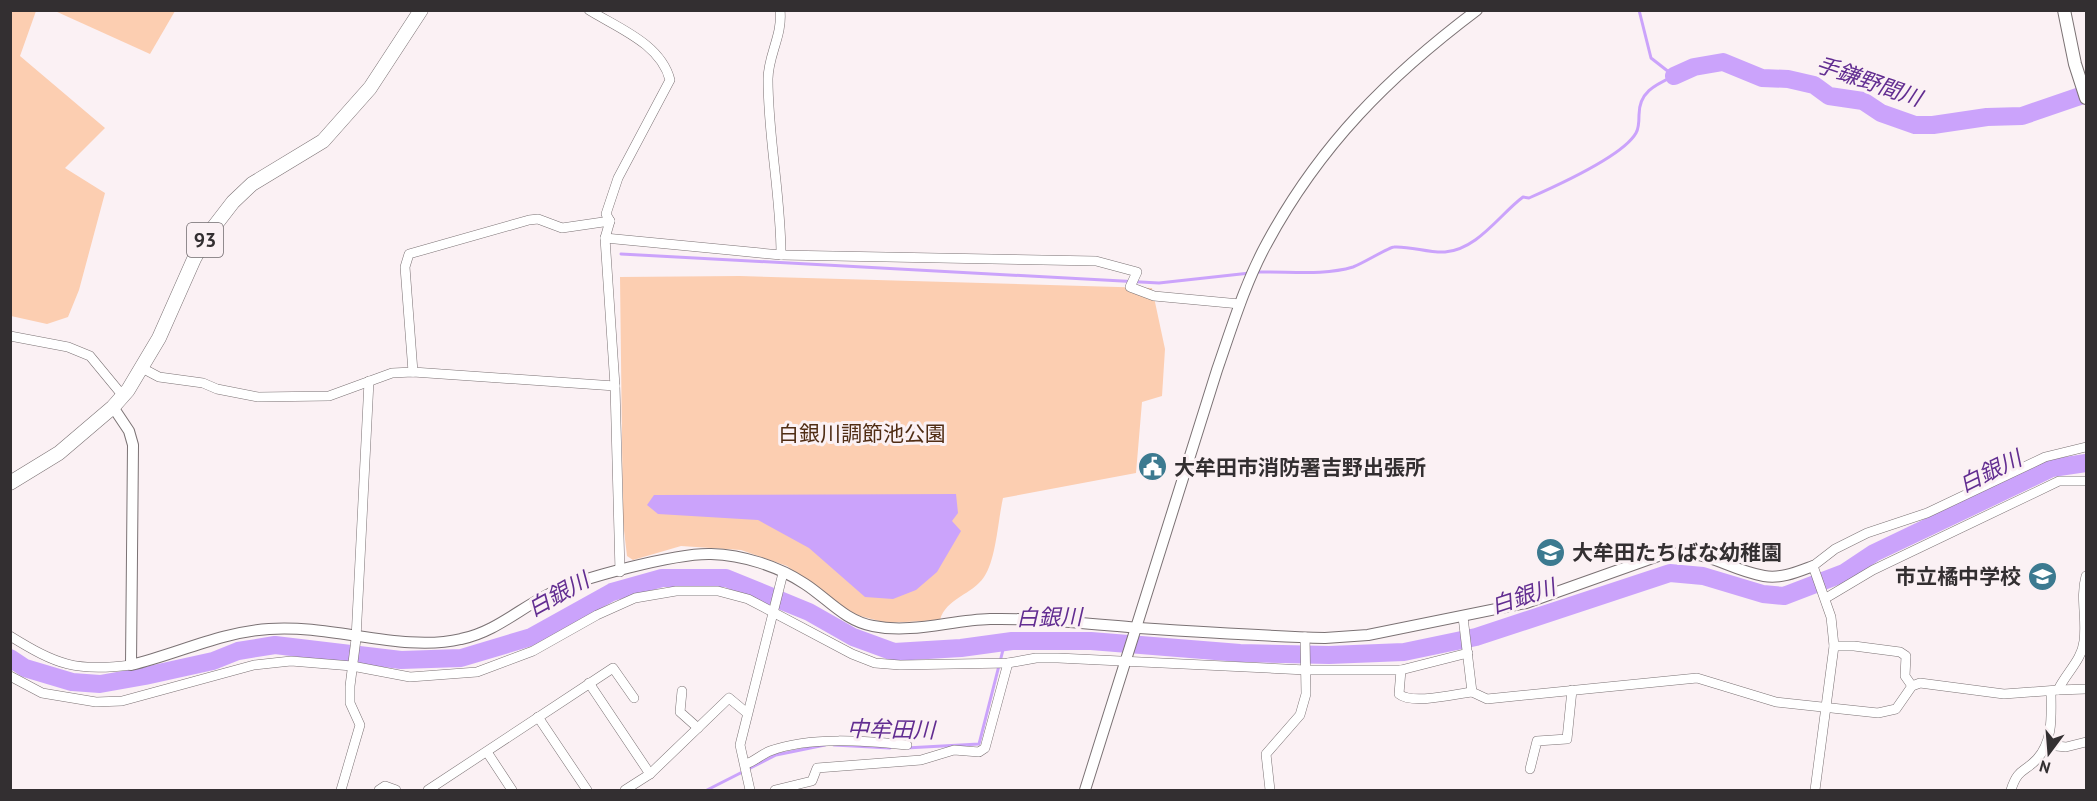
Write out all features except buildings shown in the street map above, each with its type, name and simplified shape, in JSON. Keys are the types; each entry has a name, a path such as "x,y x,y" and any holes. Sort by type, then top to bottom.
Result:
{"main road":[{"name":"93","path":"10,483 59,453 118,401 142,368 159,338 194,259 233,202 252,184 323,141 370,88 421,10"},
{"path":"2064,10 2075,64 2086,98"}],"street":[{"path":"589,10 645,44 659,58 670,80 618,178 606,214 610,221 605,238 615,386 620,572"},
{"path":"780,10 780,32 768,76 778,181 781,255"},
{"path":"1084,790 1240,304 1267,244 1296,194 1327,150 1373,97 1404,68 1477,10"},
{"path":"413,372 405,267 409,254 529,220 538,219 561,228 610,221"},
{"path":"605,238 781,255 1096,261 1137,272 1130,287 1154,296 1240,304"},
{"path":"10,336 68,347 90,356 118,401 133,445 131,665"},
{"path":"142,368 159,377 202,382 217,390 258,397 329,396 392,374 413,372 615,386"},
{"path":"341,790 360,725 350,703 356,636 369,381"},
{"path":"10,636 45,657 70,666 95,669 131,665 217,639 268,629 308,628 410,642 462,639 506,621 550,593 579,582 680,557 706,554 732,555 804,584 845,615 869,626 910,628 990,619 1305,640 1368,635 1526,603 1661,555 1679,552 1696,553 1764,576 1790,575 1815,570 1835,549 1867,533 1927,513 2045,457 2086,447"},
{"path":"1825,596 1873,570 2059,481 2086,481"},
{"path":"1815,570 1831,617 1834,646 1824,705 1815,790"},
{"path":"2011,790 2021,769 2036,760 2047,745 2055,690 2065,674 2080,658 2084,641 2082,591 2086,576"},
{"path":"750,790 740,745 782,577"},
{"path":"10,676 42,693 96,702 122,700 165,691 254,665 291,661 352,664 410,677 477,672 533,651 597,615 635,598 676,591 718,591 748,599 773,610 852,654 875,663 910,665 1003,663 1036,658 1125,659 1401,670 1467,650"},
{"path":"1463,616 1472,692"},
{"path":"1269,790 1266,754 1300,715 1306,694 1305,640"},
{"path":"1834,646 1854,646 1900,652 1906,656 1905,676 1912,686"},
{"path":"775,790 812,781 817,768 921,760 954,750 979,752 988,742 1003,663"},
{"path":"428,790 613,668 634,698"},
{"path":"1401,670 1399,694 1403,697 1425,699 1472,692 1487,699 1697,678 1776,702 1824,705 1878,713 1896,709 1912,686 1920,683 2004,694 2086,689"},
{"path":"589,683 650,774"},
{"path":"1530,769 1537,741 1567,739 1572,690"},
{"path":"682,691 680,712 698,728"},
{"path":"625,790 650,774 729,698 747,713"},
{"path":"538,717 587,790"},
{"path":"747,770 768,752 814,742 838,740 907,745"},
{"path":"2047,745 2066,747 2086,742"},
{"path":"487,752 512,790"},
{"path":"379,790 385,786 396,790"}],"green space":[{"path":"11,10 36,11 20,56 105,128 65,168 105,193 79,290 68,317 47,324 11,316"},
{"path":"55,11 175,11 150,54"},
{"name":"白銀川調節池公園","path":"740,276 1152,288 1165,349 1162,396 1142,402 1136,473 1003,498 988,570 979,583 953,601 940,620 887,623 860,616 842,608 787,566 741,550 681,546 633,560 627,556 623,522 620,277"}],"shaded area":[{"path":"956,494 958,513 952,521 961,531 937,572 916,590 893,599 865,597 809,548 758,520 658,514 647,505 654,495"}],"waterway":[{"path":"1257,272 1342,270 1358,265 1394,247 1439,252 1457,250 1478,238 1523,197 1529,198 1603,161 1629,142 1637,131 1642,100 1649,90 1674,76 1651,58 1639,10"},
{"name":"手鎌野間川","path":"1674,76 1694,67 1723,62 1762,78 1788,79 1814,85 1829,96 1863,101 1881,113 1915,125 1933,125 1987,117 2022,116 2086,94"},
{"path":"621,254 1159,283 1250,273"},
{"name":"白銀川","path":"10,658 25,668 72,682 100,684 213,661 238,651 275,645 401,660 461,658 531,637 612,592 662,578 726,578 809,612 853,637 894,652 961,648 1012,641 1091,641 1240,653 1329,655 1404,652 1476,637 1670,573 1703,576 1763,594 1784,596 1844,573 1874,553 2052,468 2086,463"},
{"name":"中牟田川","path":"906,748 979,744 1005,642"},
{"name":"中牟田川","path":"707,790 776,755 825,745"},
{"name":"中牟田川","path":"834,745 890,748"}],"place":[{"name":"大牟田市消防署吉野出張所","path":"1153,467"},
{"name":"大牟田たちばな幼稚園","path":"1551,552"},
{"name":"市立橘中学校","path":"2042,576"}]}
